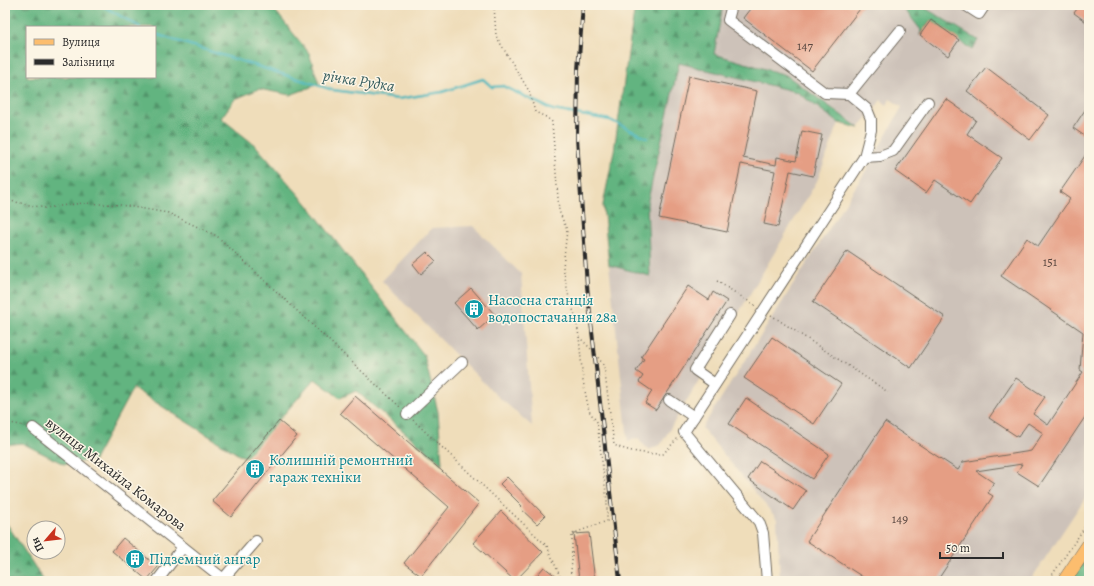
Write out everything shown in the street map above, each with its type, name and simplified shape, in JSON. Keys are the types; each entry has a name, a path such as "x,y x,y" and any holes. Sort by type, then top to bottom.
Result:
{"main road":[{"path":"1064,581 1089,544"}],"street":[{"path":"732,5 728,20 824,93 849,94 867,109 871,130 864,157 684,432 759,522 763,533 767,581"},
{"path":"965,5 979,14 985,5"},
{"path":"849,94 900,31"},
{"path":"864,157 880,156 893,151 928,102"},
{"path":"715,384 695,370 730,315"},
{"path":"407,414 462,362"},
{"path":"669,400 694,417"},
{"name":"вулиця Михайла Комарова","path":"33,428 224,580"},
{"path":"224,580 256,541"},
{"name":"вулиця Михайла Комарова","path":"158,581 183,547"}],"path":[{"path":"494,5 496,36 529,91 535,112 546,117 552,122 559,211 567,230 563,267 569,298 576,318 583,381 589,411 597,422 607,501 607,521 572,534 570,581"},
{"path":"5,200 45,208 83,203 121,205 152,210 168,213 217,236 547,546 562,581"},
{"path":"717,281 761,309"},
{"path":"767,313 888,392"},
{"path":"579,338 595,353 604,366 614,445 624,449 653,454 664,454 684,432"},
{"name":"вулиця Михайла Комарова","path":"5,422 33,428"},
{"path":"1048,581 1089,521"}],"shaded area":[{"path":"723,5 901,5 907,10 931,20 972,50 978,40 920,5 1089,5 1089,492 1030,581 780,581 777,519 702,428 867,169 902,107 890,99 887,105 881,100 859,128 786,75 714,54"},
{"path":"679,63 797,92 839,123 817,181 661,444 649,450 639,438 628,441 609,265 650,275 647,204"},
{"path":"473,226 521,274 532,426 494,393 382,281 432,228"}],"green space":[{"path":"5,5 266,5 273,8 309,53 319,84 290,95 259,89 235,99 221,118 256,146 307,204 424,355 438,412 442,464 356,391 340,398 315,379 246,457 239,455 133,388 94,460 64,464 22,443 5,445"},
{"path":"635,5 723,5 714,54 786,75 859,128 839,123 797,92 679,63 647,204 650,276 609,265 603,205 614,151"},
{"path":"901,5 920,5 978,40 972,50 931,20 920,35 921,30"},
{"path":"5,521 26,553 26,560 30,560 44,581 5,581"},
{"path":"1089,554 1089,581 1070,581"}],"building":[{"path":"753,5 863,5 812,71 743,18"},
{"path":"1080,5 1089,5 1089,24 1074,13"},
{"path":"931,20 959,40 948,56 920,35"},
{"path":"986,67 1049,115 1030,140 967,91"},
{"path":"689,76 757,91 743,158 776,165 777,157 796,161 802,131 822,135 813,176 790,171 778,227 764,224 775,171 741,164 727,232 659,218"},
{"path":"946,99 976,120 967,134 1002,158 970,204 935,180 926,193 895,171"},
{"path":"1089,104 1089,139 1073,128"},
{"path":"1089,150 1089,411 1039,486 1017,472 1022,464 976,471 994,483 988,493 993,496 937,581 869,581 807,541 885,422 958,470 963,462 1031,451 1043,433 1028,423 1018,437 989,418 1016,378 1045,397 1033,414 1048,425 1083,372 1080,370 1083,332 1001,276 1027,238 1038,246 1070,199 1060,192"},
{"path":"847,251 945,317 911,368 813,302"},
{"path":"427,252 436,261 421,274 413,264"},
{"path":"688,286 709,300 713,292 727,301 656,410 645,403 652,391 639,382 643,376 636,371 644,359 641,357"},
{"name":"Насосна станція водопостачання 28а","path":"471,288 495,315 478,330 454,303"},
{"path":"772,337 841,384 814,424 744,378"},
{"path":"355,396 479,503 421,576 404,563 449,507 340,413"},
{"path":"746,398 829,454 812,479 729,424"},
{"name":"Колишній ремонтний гараж техніки","path":"279,421 297,436 231,517 212,501"},
{"path":"760,461 806,491 793,510 748,479"},
{"path":"507,477 545,516 537,524 520,508 522,506 500,484"},
{"path":"501,511 543,552 515,581 473,543"},
{"path":"589,533 595,581 579,581 574,534"},
{"name":"Підземний ангар","path":"123,538 158,567 147,580 112,551"},
{"path":"544,567 562,581 532,581"}],"waterway":[{"name":"річка Рудка","path":"101,5 138,26"},
{"name":"річка Рудка","path":"156,34 333,90 398,99 442,92 483,79 492,87 503,86 553,110 610,120 647,138"}],"railway":[{"path":"583,5 578,70 577,138 587,286 620,581"}],"place":[{"name":"Насосна станція водопостачання 28а","path":"474,309"},
{"name":"Колишній ремонтний гараж техніки","path":"255,469"},
{"name":"Підземний ангар","path":"135,559"}]}
